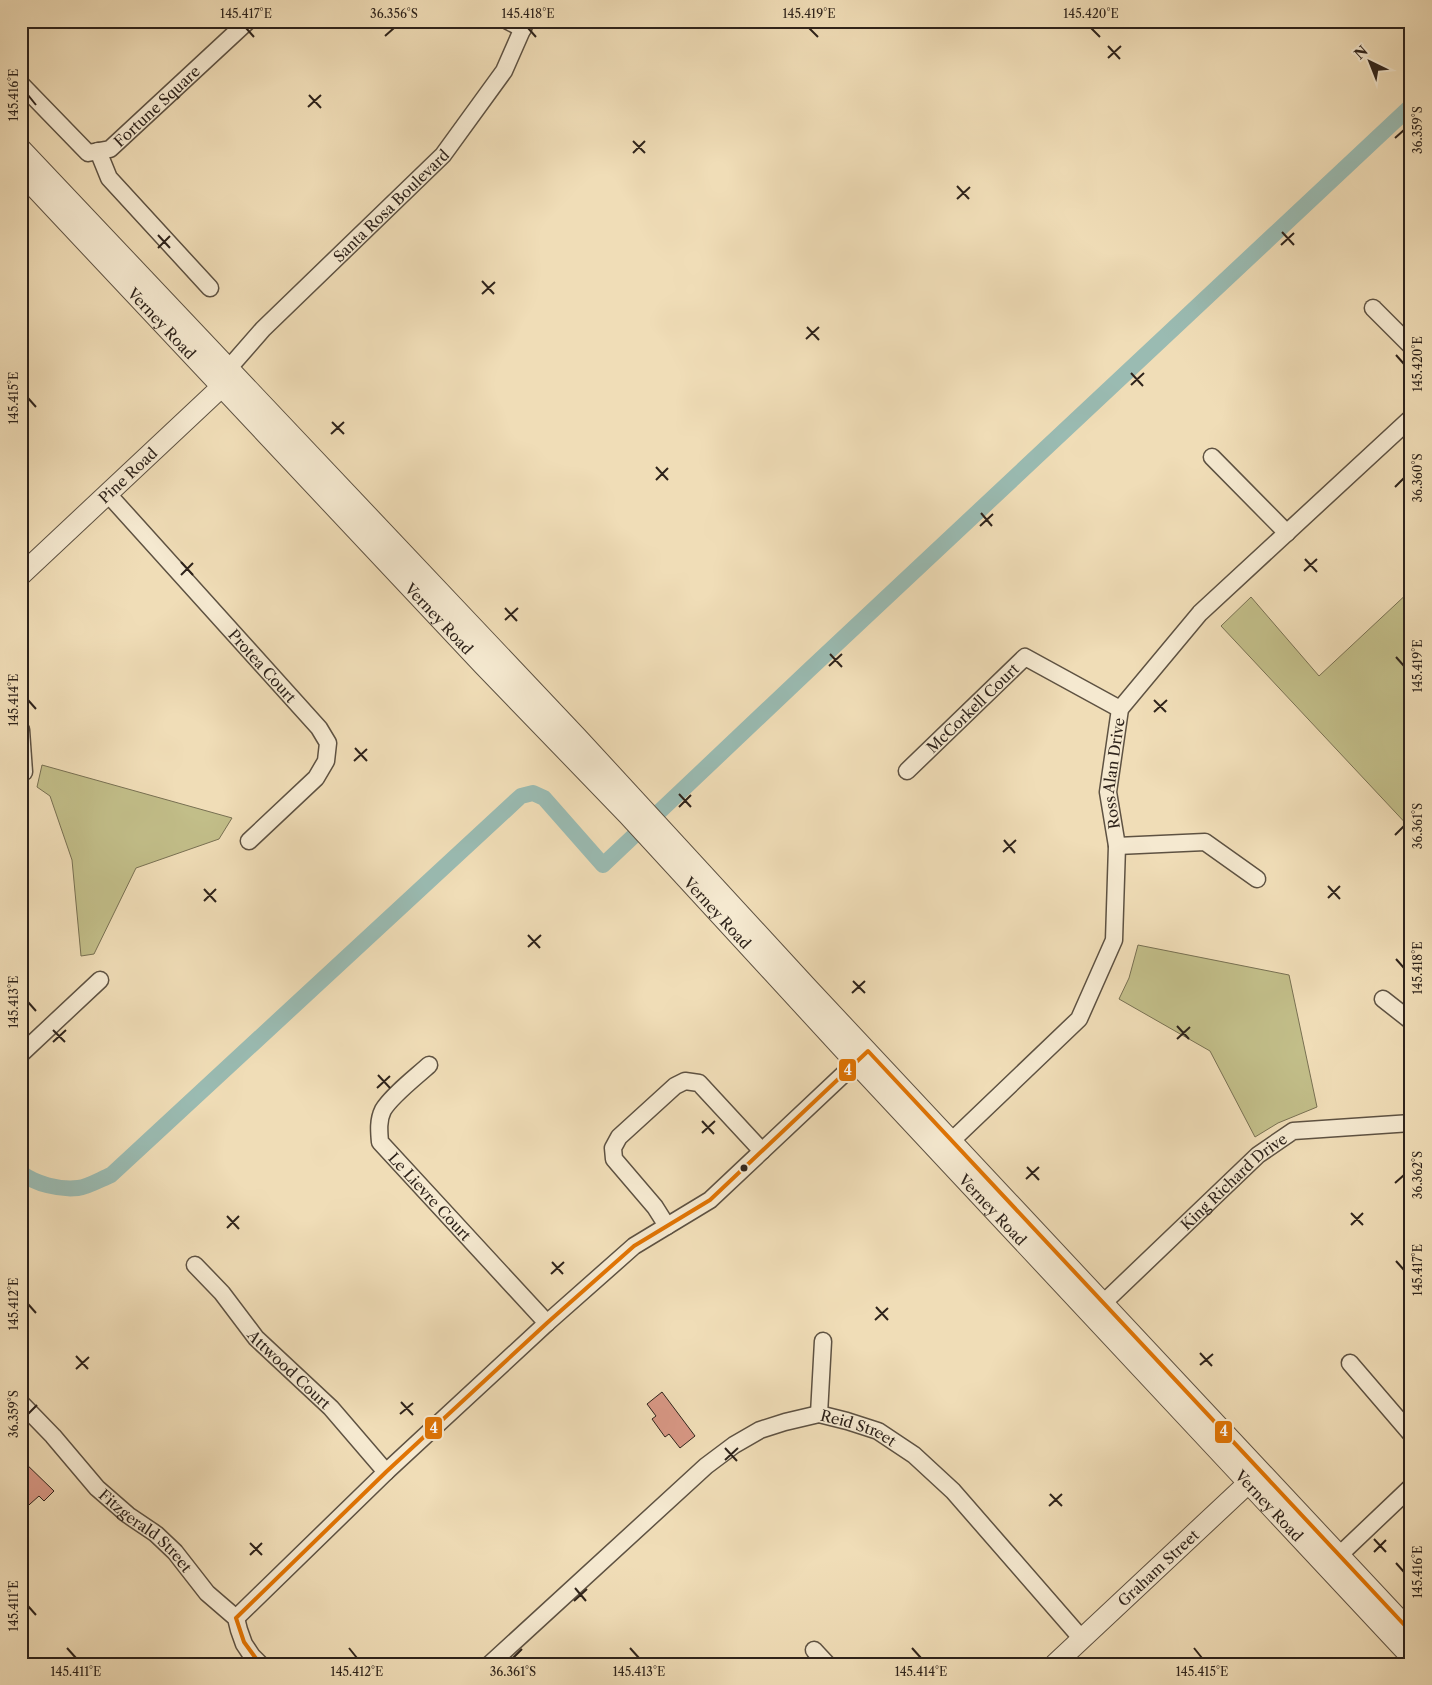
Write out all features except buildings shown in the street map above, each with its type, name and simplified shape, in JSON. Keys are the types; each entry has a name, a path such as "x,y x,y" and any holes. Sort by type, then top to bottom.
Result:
{"street":[{"name":"Fortune Square","path":"21,84 88,153 110,149 248,21"},
{"path":"508,21 524,25"},
{"name":"Santa Rosa Boulevard","path":"228,377 263,329 443,155 504,71 524,25"},
{"name":"Verney Road","path":"21,149 228,377 633,808 862,1057 1333,1561 1411,1657"},
{"path":"98,151 109,178 210,288"},
{"name":"Verney Road","path":"21,173 228,377"},
{"path":"1373,308 1411,346"},
{"name":"Pine Road","path":"21,575 108,494 228,377"},
{"name":"Ross Alan Drive","path":"946,1147 1079,1019 1114,940 1117,846 1108,792 1120,708 1200,613 1411,418"},
{"path":"1212,457 1287,532"},
{"name":"Protea Court","path":"108,494 320,728 328,743 326,761 316,778 249,841"},
{"name":"McCorkell Court","path":"906,771 1025,657 1120,708"},
{"path":"21,730 24,772"},
{"path":"1117,846 1205,842 1258,878"},
{"path":"21,1054 100,980"},
{"path":"1383,999 1411,1021"},
{"path":"260,1664 244,1644 238,1630 236,1618 386,1472 547,1323 634,1246 710,1200 862,1057"},
{"name":"Le Lievre Court","path":"430,1065 395,1096 383,1110 379,1127 380,1142 547,1323"},
{"path":"667,1226 655,1207 616,1162 612,1152 619,1137 675,1086 685,1081 699,1083 762,1151"},
{"name":"King Richard Drive","path":"1097,1309 1258,1154 1294,1131 1411,1124"},
{"name":"Attwood Court","path":"195,1264 228,1301 256,1338 331,1408 386,1472"},
{"path":"819,1414 823,1341"},
{"path":"1350,1363 1411,1434"},
{"name":"Fitzgerald Street","path":"21,1403 54,1436 97,1488 128,1515 156,1534 175,1552 207,1592 236,1618"},
{"name":"Reid Street","path":"490,1664 713,1461 734,1445 760,1430 819,1414 878,1431 914,1455 953,1491 1082,1639"},
{"name":"Graham Street","path":"1055,1664 1254,1477"},
{"path":"1333,1561 1411,1487"},
{"name":"Verney Road","path":"1333,1561 1411,1632"},
{"path":"814,1650 827,1664"}],"shaded area":[{"path":"1411,590 1411,829 1221,626 1251,597 1319,676"},
{"path":"42,765 232,818 219,839 136,868 94,954 81,956 72,860 50,796 37,787"},
{"path":"1138,945 1289,975 1317,1107 1278,1123 1255,1137 1210,1051 1119,999 1129,978"}],"waterway":[{"path":"21,1173 41,1183 71,1188 86,1186 111,1175 521,796 533,793 544,798 603,865 1411,106"}],"transit line":[{"name":"4","path":"236,1618 386,1472 547,1323 634,1246 710,1200 868,1051 1411,1632"},
{"name":"4","path":"236,1618 244,1642 260,1664"}]}
